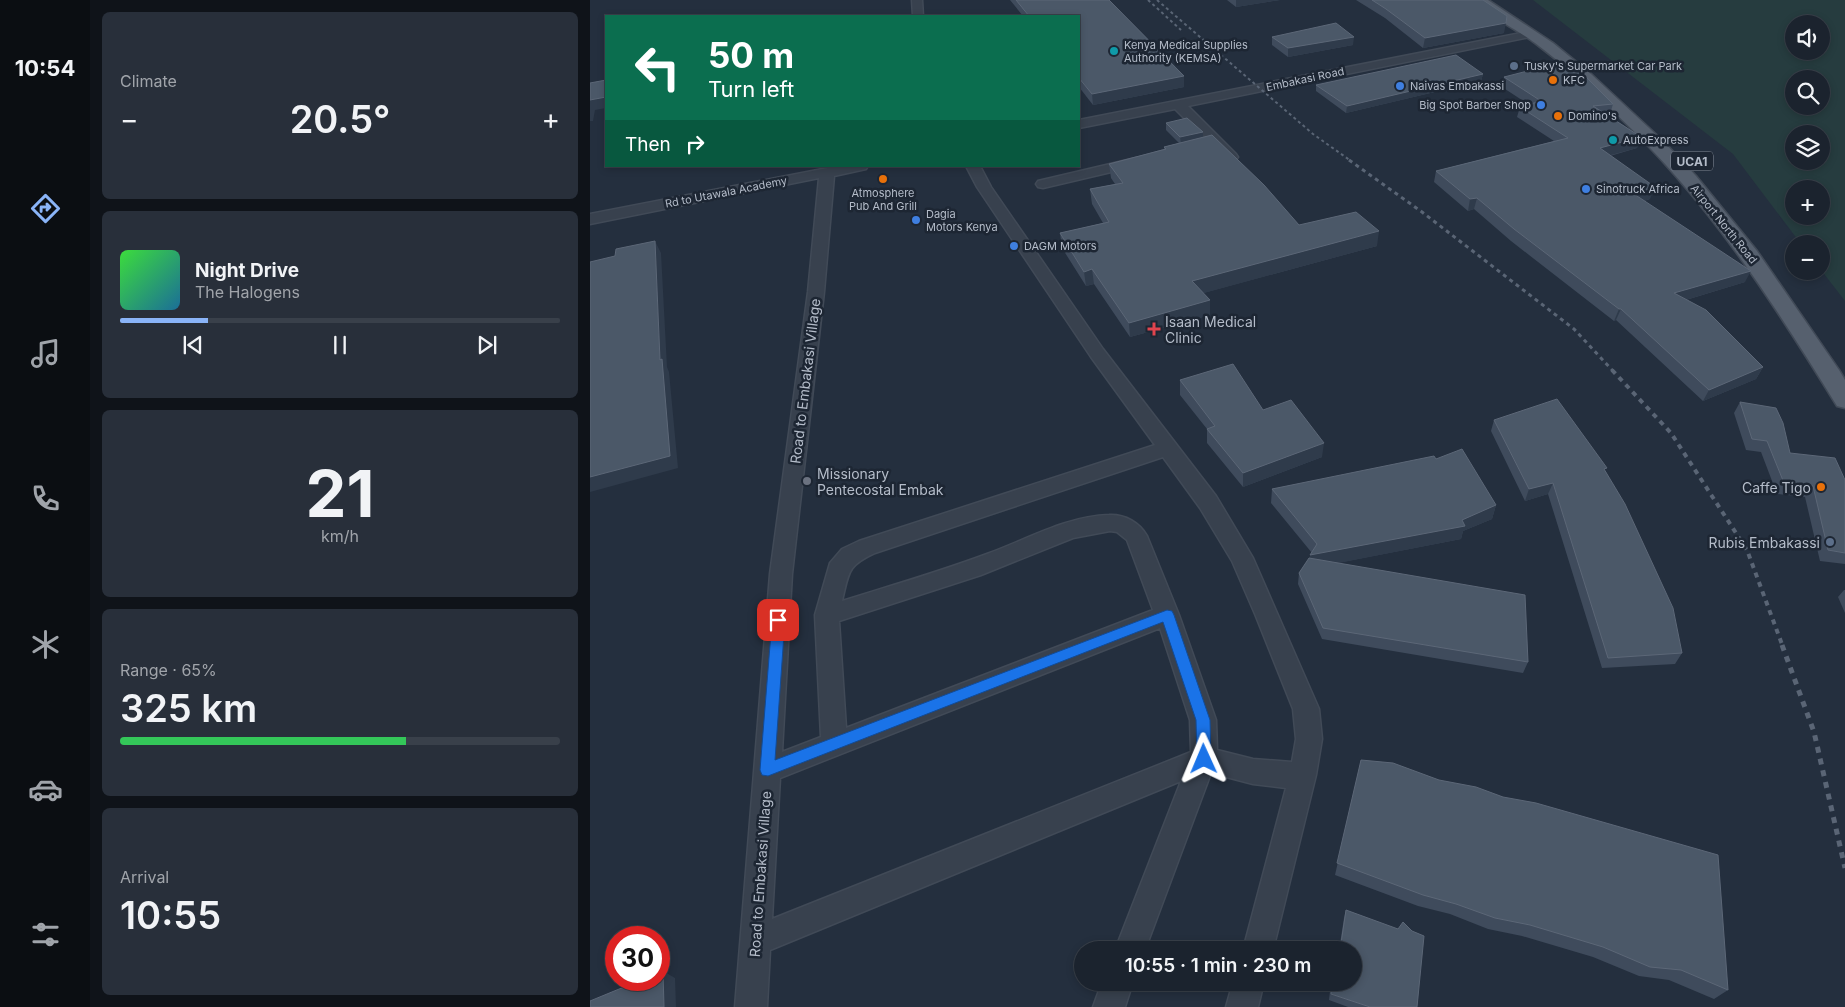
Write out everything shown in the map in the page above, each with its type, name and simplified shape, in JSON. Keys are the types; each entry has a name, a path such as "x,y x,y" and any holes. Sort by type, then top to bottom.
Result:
{"main road":[{"name":"Airport North Road","path":"1479,0 1531,34 1595,85 1640,126 1688,178 1747,250 1779,296 1845,400"},
{"name":"Airport North Road","path":"1494,0 1570,53 1637,106 1705,176 1754,235 1805,305"}],"street":[{"path":"917,0 918,15"},
{"name":"Embakasi Road","path":"1080,124 1531,34"},
{"path":"1178,104 1242,168"},
{"path":"1198,147 1217,142"},
{"path":"1043,184 1149,158"},
{"name":"Rd to Utawala Academy","path":"590,219 856,167"},
{"path":"974,167 984,187 1097,353 1218,518 1242,558 1268,614 1306,709 1309,739 1303,774 1260,941"},
{"name":"Road to Embakasi Village","path":"751,1007 781,574 816,292 827,173"},
{"path":"834,744 827,614 838,569 850,555 867,547 1167,448"},
{"path":"827,614 978,566 1083,527 1110,523 1130,529 1136,536 1167,615 1203,720 1204,759 1183,808 1133,941"},
{"path":"768,770 1167,615"},
{"path":"756,941 1204,759 1250,772 1274,776 1303,774"},
{"path":"1109,1007 1115,991"},
{"path":"1242,1007 1246,991"}],"green space":[{"path":"1533,0 1845,0 1845,301 1829,280 1830,235 1794,235 1787,225 1830,225 1830,180 1785,180 1785,223 1733,154"}],"building":[{"name":"Kenya Medical Supplies Authority (KEMSA)","path":"1016,0 1109,0 1184,76 1092,94 1080,79 1080,15 1028,15"},
{"path":"1372,0 1483,0 1507,16 1506,23 1425,38"},
{"path":"1336,23 1354,37 1288,48 1272,37"},
{"name":"Naivas Embakassi","path":"1456,55 1483,74 1347,106 1316,85"},
{"path":"1563,62 1586,77 1613,104 1593,106 1641,137 1600,148 1655,187 1634,194 1751,271 1674,293 1706,310 1763,367 1709,390 1621,309 1514,229 1477,198 1470,199 1436,171 1568,138 1520,107 1541,101 1504,77"},
{"path":"605,80 605,97 590,100 590,83"},
{"path":"1187,118 1203,132 1180,137 1166,123"},
{"path":"1212,135 1264,185 1299,225 1356,212 1379,231 1192,281 1210,300 1129,323 1092,269 1084,272 1060,233 1109,222 1090,189 1123,183 1109,164"},
{"path":"655,241 660,360 662,359 670,456 590,477 590,262 615,256 616,249"},
{"path":"1233,364 1263,410 1291,400 1324,443 1243,473 1207,429 1215,426 1180,380"},
{"path":"1557,399 1607,468 1604,469 1625,504 1673,608 1682,653 1608,658 1553,483 1529,489 1494,420"},
{"path":"1740,402 1776,408 1783,423 1790,453 1835,458 1845,480 1845,553 1828,550 1813,486 1784,483 1767,441 1752,439"},
{"path":"1462,449 1496,505 1462,520 1465,526 1310,555 1317,544 1272,489 1434,456 1436,459"},
{"path":"1309,558 1525,595 1528,662 1323,628 1299,573"},
{"path":"1361,760 1393,763 1439,780 1476,787 1503,797 1536,803 1718,855 1728,990 1681,970 1650,967 1603,947 1530,925 1495,918 1423,895 1337,863"},
{"path":"1346,910 1398,929 1403,922 1412,931 1424,936 1417,1007 1370,1007 1331,994 1332,991 1362,991 1362,941 1341,941"},
{"path":"614,991 664,991 664,1007 590,1007 590,1001"}],"railway":[{"path":"1148,0 1181,30"},
{"path":"1157,0 1313,134 1351,161"},
{"path":"1349,160 1422,212 1574,329 1613,371"},
{"path":"1612,370 1671,433 1747,550 1783,647"},
{"path":"1782,645 1814,732 1845,868"}],"place":[{"name":"Kenya Medical Supplies Authority (KEMSA)","path":"1114,51"},
{"name":"Tusky's Supermarket Car Park","path":"1514,66"},
{"name":"KFC","path":"1553,80"},
{"name":"Naivas Embakassi","path":"1400,86"},
{"name":"Big Spot Barber Shop","path":"1541,105"},
{"name":"Domino's","path":"1558,116"},
{"name":"AutoExpress","path":"1613,140"},
{"name":"Atmosphere Pub And Grill","path":"883,179"},
{"name":"Sinotruck Africa","path":"1586,189"},
{"name":"Dagia Motors Kenya","path":"916,220"},
{"name":"DAGM Motors","path":"1014,246"},
{"name":"Isaan Medical Clinic","path":"1154,329"},
{"name":"Missionary Pentecostal Embak","path":"807,481"},
{"name":"Caffe Tigo","path":"1821,487"},
{"name":"Rubis Embakassi","path":"1830,542"}],"route":[{"path":"778,620 768,770 1167,615 1203,720 1204,759"}]}
